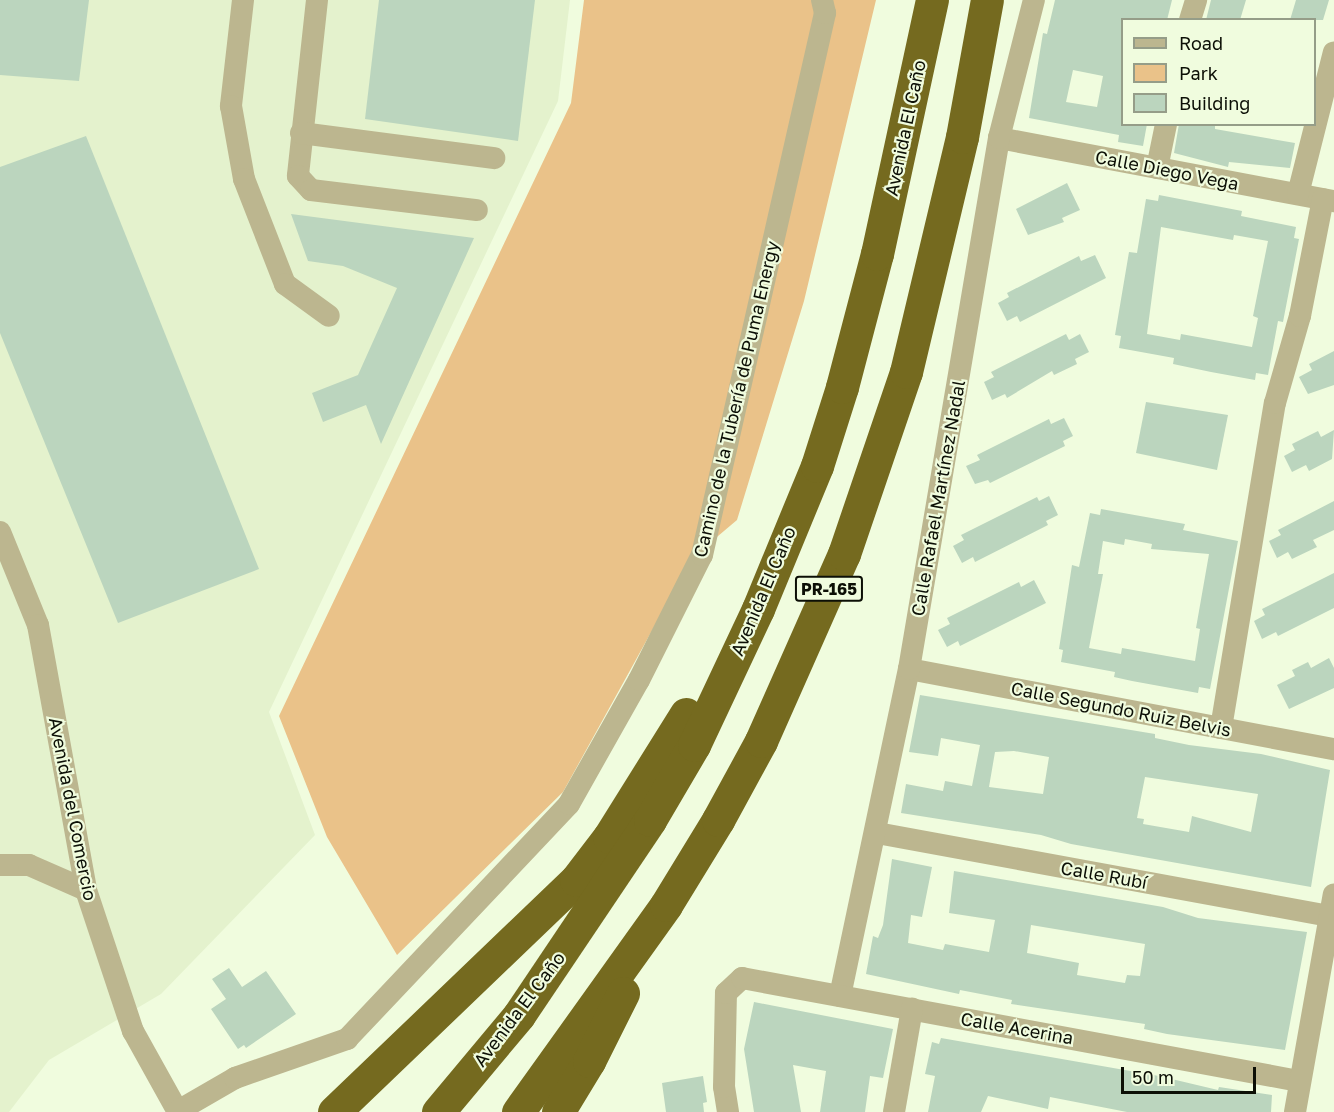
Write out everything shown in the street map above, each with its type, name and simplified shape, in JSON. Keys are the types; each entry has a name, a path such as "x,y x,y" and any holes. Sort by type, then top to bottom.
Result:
{"highway":[{"name":"Avenida El Caño","path":"438,1112 519,1015 651,820 694,745 758,609 817,466 842,387 877,255 932,0"},
{"name":"PR-165","path":"518,1112 666,905 761,741 844,554 906,372 962,137 987,0"},
{"path":"334,1112 576,880 609,837 709,677 758,609"},
{"path":"558,1112 589,1061 666,905"}],"street":[{"path":"243,0 231,106 244,179 285,284 329,316"},
{"path":"316,0 298,176 311,190 477,210"},
{"name":"Camino de la Tubería de Puma Energy","path":"178,1112 235,1078 347,1039 569,804 639,680 702,555 825,13 822,0"},
{"name":"Calle Rafael Martínez Nadal","path":"840,996 877,834 909,669 999,138 1034,0"},
{"path":"1191,18 1196,0"},
{"path":"1316,123 1334,52"},
{"path":"1157,168 1166,126"},
{"path":"1298,194 1315,126"},
{"path":"301,133 494,158"},
{"name":"Calle Diego Vega","path":"999,138 1329,200"},
{"path":"1221,728 1275,403 1329,200"},
{"name":"Avenida del Comercio","path":"0,532 38,625 86,890 133,1031 178,1112"},
{"name":"Calle Segundo Ruiz Belvis","path":"909,669 1334,749"},
{"name":"Calle Rubí","path":"877,834 1333,909"},
{"path":"0,865 29,865 86,890"},
{"path":"1295,1112 1333,909"},
{"name":"Calle Acerina","path":"728,1112 724,1087 726,993 742,978 1299,1081"},
{"path":"894,1112 912,1009"}],"shaded area":[{"path":"0,0 570,0 558,101 269,712 315,835 161,994 49,1060 9,1112 0,1112"}],"green space":[{"path":"584,0 876,0 804,301 737,520 692,558 563,792 397,955 327,837 279,716 571,103"}],"building":[{"path":"0,0 89,0 79,81 0,75"},
{"path":"379,0 535,0 518,141 365,119"},
{"path":"1055,0 1172,0 1168,18 1121,18 1121,126 1147,126 1143,146 1118,142 1119,135 1029,118 1043,33 1047,34","holes":["1073,70 1103,76 1097,107 1066,102"]},
{"path":"1211,0 1246,0 1241,18 1206,18"},
{"path":"1296,0 1329,0 1323,20 1291,18"},
{"path":"1179,126 1215,126 1215,129 1295,143 1290,168 1229,162 1228,167 1174,153"},
{"path":"86,136 259,569 118,623 0,333 0,167"},
{"path":"1067,183 1080,210 1062,218 1064,222 1028,235 1016,209"},
{"path":"1159,195 1242,211 1241,216 1296,227 1294,238 1299,239 1283,322 1278,321 1268,375 1256,373 1255,380 1173,364 1174,358 1119,348 1121,336 1115,335 1129,252 1137,253 1146,199 1158,201","holes":["1161,227 1233,240 1234,235 1268,241 1253,316 1258,318 1252,347 1181,334 1180,340 1147,334"]},
{"path":"291,214 474,238 381,444 366,405 323,422 312,393 358,375 397,288 343,266 308,261"},
{"path":"1095,255 1106,278 1020,322 1017,316 1007,321 998,303 1009,297 1007,293 1079,256 1081,261"},
{"path":"1066,334 1069,340 1080,334 1089,352 1075,359 1077,364 1054,375 1052,371 1007,398 1005,394 992,400 984,382 994,377 991,372"},
{"path":"1334,351 1334,385 1308,394 1299,377 1312,370 1309,364"},
{"path":"1146,402 1228,415 1217,470 1136,453"},
{"path":"1064,418 1073,436 1063,441 1065,446 990,483 988,480 975,484 966,466 980,460 977,455 1049,419 1051,424"},
{"path":"1334,430 1332,459 1309,471 1306,465 1292,472 1284,456 1295,450 1292,444 1318,431 1321,437"},
{"path":"1049,496 1058,515 1046,521 1048,525 975,562 973,557 962,563 953,546 964,540 961,535 1037,497 1039,501"},
{"path":"1334,501 1334,530 1313,540 1317,547 1292,559 1288,552 1277,558 1269,541 1281,535 1278,530"},
{"path":"1101,509 1185,524 1183,530 1238,541 1210,689 1199,687 1198,693 1114,677 1115,672 1061,662 1063,650 1059,649 1072,565 1079,567 1090,513 1100,515","holes":["1125,539 1152,544 1151,549 1209,554 1196,628 1200,629 1195,661 1122,648 1121,654 1089,648 1103,574 1098,574 1103,541 1124,545"]},
{"path":"1334,573 1334,608 1278,636 1276,632 1262,639 1254,621 1265,615 1262,609"},
{"path":"1034,580 1046,603 960,646 958,641 947,647 938,630 950,624 947,618 1019,582 1021,587"},
{"path":"1329,658 1334,668 1334,688 1289,709 1277,685 1295,676 1292,670 1308,662 1311,668"},
{"path":"920,695 1155,734 1155,738 1189,745 1261,754 1330,770 1311,887 1071,844 1041,835 901,813 906,784 943,791 945,781 972,786 980,745 941,738 938,756 909,752","holes":["1014,751 1049,757 1043,794 989,787 995,752","1145,777 1258,794 1251,832 1192,816 1189,832 1143,824 1144,819 1137,818"]},
{"path":"892,859 932,867 922,917 911,915 908,943 943,950 945,944 989,952 995,920 949,913 954,871 1163,907 1198,918 1307,932 1285,1050 1167,1034 1144,1029 1145,1024 1011,1004 1012,1000 960,990 959,994 866,974 873,936 878,938 883,925","holes":["1031,925 1145,944 1140,976 1127,975 1125,983 1077,975 1079,963 1027,953"]},
{"path":"229,968 242,987 266,971 296,1014 246,1048 244,1045 238,1049 211,1009 226,999 212,979"},
{"path":"754,1002 893,1029 883,1078 870,1076 865,1112 820,1112 826,1071 793,1065 801,1112 754,1112 744,1049"},
{"path":"941,1038 1159,1076 1218,1090 1219,1087 1272,1095 1271,1112 1127,1112 1050,1097 1048,1109 988,1096 981,1112 928,1112 935,1076 925,1074 932,1042 939,1044"},
{"path":"703,1076 707,1102 703,1103 704,1112 666,1112 662,1083"}]}
